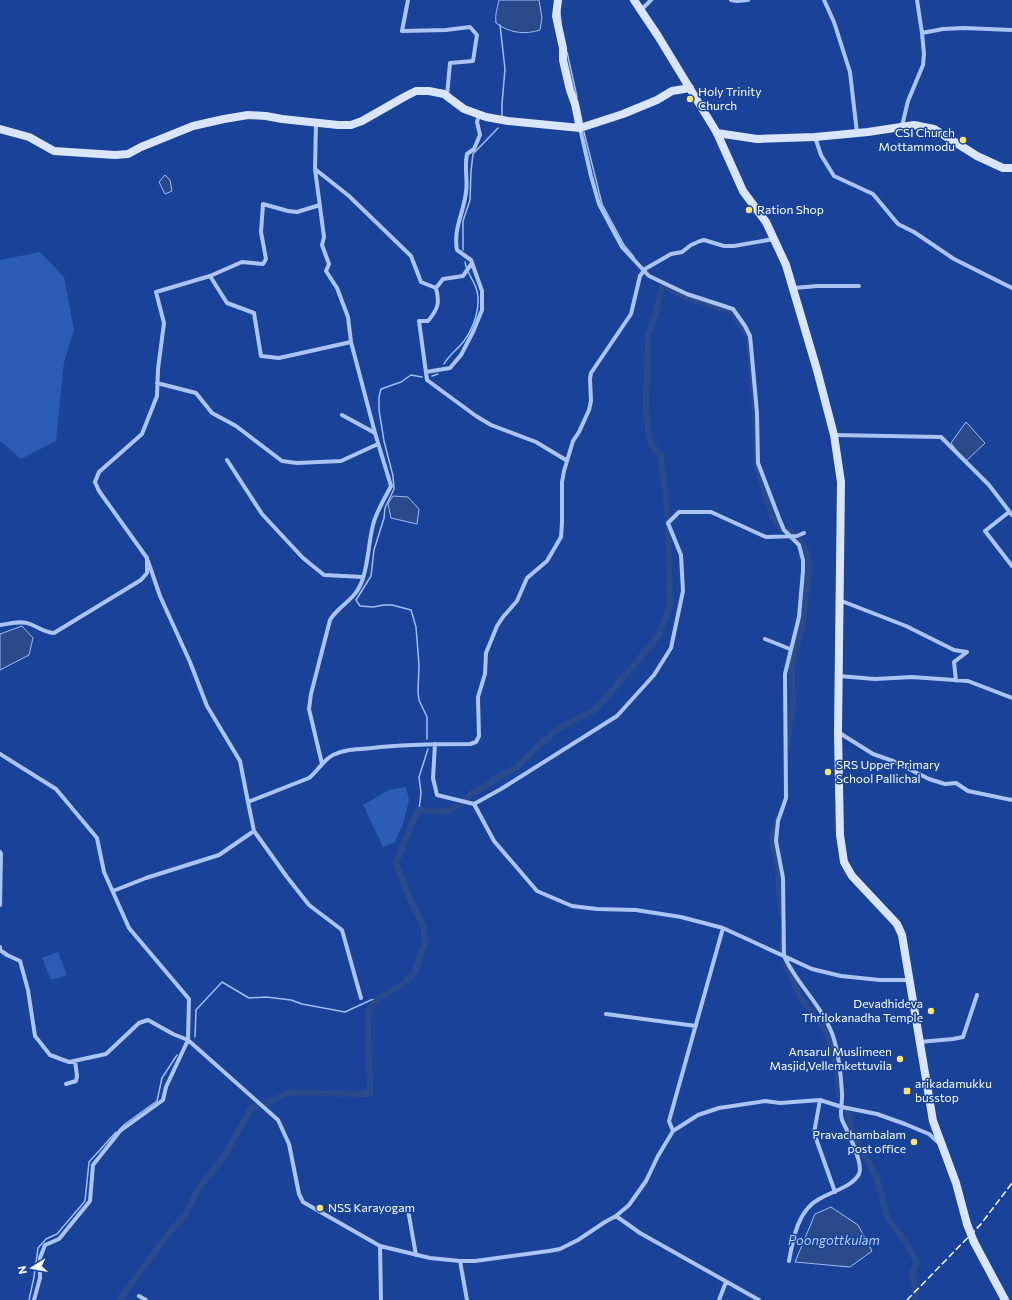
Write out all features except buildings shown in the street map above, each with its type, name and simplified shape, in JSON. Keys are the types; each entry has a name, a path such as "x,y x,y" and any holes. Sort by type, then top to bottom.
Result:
{"street":[{"path":"408,0 402,31 446,30 470,27 477,36 473,61 450,63 447,97"},
{"path":"558,0 556,16 563,48 563,60 575,104 590,176 599,204 622,247 643,271 649,276 687,294 733,309 745,326 750,336 752,346 757,413 758,463 784,530 799,545 802,560 803,571 799,617 784,674 786,798 778,821 776,841 784,878 784,956 789,966 825,1017 834,1039 842,1094 842,1120 845,1123 860,1169 859,1174 853,1180 835,1192 818,1199 803,1213 795,1234 789,1261"},
{"path":"634,0 690,88 717,134 743,191 766,222 775,239 794,288 834,435 841,482 838,732 840,835 844,862 852,876 897,924 902,935 932,1121 956,1183 966,1224 1005,1300"},
{"path":"641,10 651,0"},
{"path":"732,0 748,0"},
{"path":"824,0 834,22 850,72 857,133"},
{"path":"902,126 908,101 923,65 924,54 917,0"},
{"path":"922,33 964,28 1012,30"},
{"path":"0,129 29,137 54,151 114,155 128,154 141,147 192,126 224,119 248,116 266,116 338,126 351,125 362,121 416,91 436,92 447,97 464,110 479,115 508,121 580,128 623,114 657,100 672,91 690,88"},
{"path":"426,372 450,368 460,355 473,332 482,310 482,291 471,260 457,250 455,240 466,192 465,164 467,154 474,149 480,136 476,122 479,115"},
{"path":"316,123 315,169 324,237 322,245 329,264 326,271 337,288 348,317 351,342 378,444 391,486 373,523 363,578 358,591 346,604 335,612 330,620 311,694 309,709 322,764"},
{"path":"717,134 757,139 815,137 857,133 902,126 914,126 934,129 977,156 1003,168 1012,168"},
{"path":"815,137 821,155 834,176 873,194 898,224 914,232 954,259 1012,288"},
{"path":"315,169 349,196 411,256 421,282 436,288"},
{"path":"320,205 296,212 263,204 261,232 266,259 263,264 242,262 210,276 156,292 164,323 158,369 157,396 142,434 133,444 99,472 95,482 99,491 147,558 160,596 190,662 207,706 240,761 254,831 309,905 342,930 361,998"},
{"path":"248,802 309,778 328,758 347,750 386,746 470,744 478,740 478,697 485,674 486,653 497,626 517,601 527,578 547,562 561,537 562,482 566,460 573,441 579,432 589,410 591,401 591,373 632,314 640,276 643,271 655,262 671,254 682,252 691,245 700,241 704,240 724,246 734,246 775,239"},
{"path":"436,288 443,279 463,276 472,264"},
{"path":"210,276 227,303 254,313 261,356 279,358 351,342"},
{"path":"794,288 817,286 859,286"},
{"path":"436,288 439,300 435,313 428,322 419,321 427,380 490,425 536,442 566,460"},
{"path":"157,383 196,393 212,413 236,426 282,460 297,462 341,461 378,444"},
{"path":"342,415 375,433"},
{"path":"834,435 941,437 989,484 1011,513 985,531 1012,566"},
{"path":"228,460 262,514 303,558 324,575 363,578"},
{"path":"436,744 432,778 437,795 474,804 501,789 617,716 654,675 672,648 683,591 681,555 668,522 679,512 711,512 766,537 797,536 804,534"},
{"path":"0,625 19,622 28,623 45,632 54,633 141,580 147,573 147,558"},
{"path":"839,600 906,626 954,650 967,652 954,662 956,681"},
{"path":"765,639 790,649"},
{"path":"838,676 875,679 912,677 968,681 1012,698"},
{"path":"838,732 873,754 893,761 929,779 945,784 956,783 968,791 1012,800"},
{"path":"0,754 56,789 97,838 104,872 129,928 188,999 188,1040 166,1087 163,1100 120,1131 92,1165 90,1201 59,1239 45,1245 40,1258 40,1278 34,1300"},
{"path":"474,804 494,840 536,891 572,906 597,909 636,910 681,917 722,928 812,969 841,976 880,980 910,980"},
{"path":"113,891 146,878 219,855 254,831"},
{"path":"0,852 0,905"},
{"path":"673,1132 669,1121 722,928"},
{"path":"0,947 0,950 7,955 20,961 28,990 35,1036 50,1055 69,1062 106,1054 138,1023 148,1020 173,1034 188,1040 278,1120 289,1144 299,1194 303,1202 380,1246 430,1258 460,1261 495,1259 560,1249 575,1242 616,1216 628,1206 646,1181 660,1151 673,1132 698,1116 731,1106 765,1101 780,1103 820,1100 842,1107 876,1114 905,1124 929,1134 941,1145"},
{"path":"919,1042 963,1037 977,995"},
{"path":"606,1014 696,1026"},
{"path":"66,1084 76,1081 77,1076 75,1061"},
{"path":"820,1100 814,1133 835,1192"},
{"path":"408,1210 416,1255"},
{"path":"616,1216 640,1233 759,1300"},
{"path":"380,1246 381,1300"},
{"path":"460,1261 467,1300"},
{"path":"718,1300 726,1282"},
{"path":"139,1296 146,1300"}],"shaded area":[{"path":"40,252 64,277 74,330 64,362 56,441 21,459 0,441 0,260"},
{"path":"406,787 409,800 403,824 395,842 383,847 363,805 389,790"},
{"path":"58,952 67,975 51,980 42,958"}],"water":[{"path":"499,0 539,0 542,18 540,30 523,33 506,29 496,23"},
{"path":"165,175 170,180 172,191 165,194 159,182"},
{"path":"966,422 985,443 965,462 951,443"},
{"path":"393,496 408,497 419,509 417,524 391,518 388,504"},
{"path":"22,626 33,638 29,655 0,670 0,634"},
{"name":"Poongottkulam","path":"831,1207 858,1225 872,1251 850,1267 795,1262 815,1214"}],"waterway":[{"path":"560,12 561,23"},
{"path":"500,25 505,69 502,117"},
{"path":"567,52 577,97"},
{"path":"463,250 463,221 470,200 473,154 498,128"},
{"path":"584,132 602,204 624,245 634,257"},
{"path":"444,364 462,344 476,317 478,304 477,291 467,270 465,262"},
{"path":"466,799 472,793 517,767 558,729 596,709 659,635 670,605 668,523 661,455 652,446 648,430 646,406 648,335 663,285 685,297 732,312 749,337 755,413 756,463 773,518 781,529"},
{"path":"432,376 438,374"},
{"path":"422,377 411,375 401,382 381,389 379,397 379,410 384,441 393,476 394,489 385,508 384,518 374,550 371,576 356,600 360,606 373,607 392,605 411,610 416,627 419,665 418,692 419,700 427,717 427,739"},
{"path":"787,746 793,703 792,665 803,623 809,566 806,550 789,530"},
{"path":"419,810 421,793 419,777 428,749"},
{"path":"266,1103 289,1093 370,1094 368,1019 370,1007 380,997 405,983 415,971 425,942 423,925 409,898 396,863 411,825 419,810 446,812 462,803"},
{"path":"778,819 772,836 778,865 782,914"},
{"path":"782,935 782,953"},
{"path":"785,964 801,998 824,1028 832,1046 837,1071 839,1097"},
{"path":"195,1037 196,1010 222,982 249,998 266,997 291,1000 302,1004 345,1012 371,1000 378,999"},
{"path":"119,1130 157,1101 162,1078 177,1055"},
{"path":"119,1300 168,1234 186,1214 197,1190 224,1157 251,1108 256,1107"},
{"path":"847,1112 853,1133 877,1178 887,1217 907,1244 917,1263 912,1273 916,1300"},
{"path":"29,1300 38,1248 46,1239 57,1234 85,1201 89,1162 116,1132"}],"railway":[{"path":"907,1300 981,1224 1012,1183"}],"place":[{"name":"Holy Trinity Church","path":"690,99"},
{"name":"CSI Church Mottammodu","path":"963,140"},
{"name":"Ration Shop","path":"749,210"},
{"name":"SRS Upper Primary School Pallichal","path":"828,772"},
{"name":"Devadhideva Thrilokanadha Temple","path":"931,1011"},
{"name":"Ansarul Muslimeen Masjid,Vellemkettuvila","path":"900,1059"},
{"name":"arikadamukku busstop","path":"907,1091"},
{"name":"Pravachambalam post office","path":"914,1142"},
{"name":"NSS Karayogam","path":"320,1208"}]}
